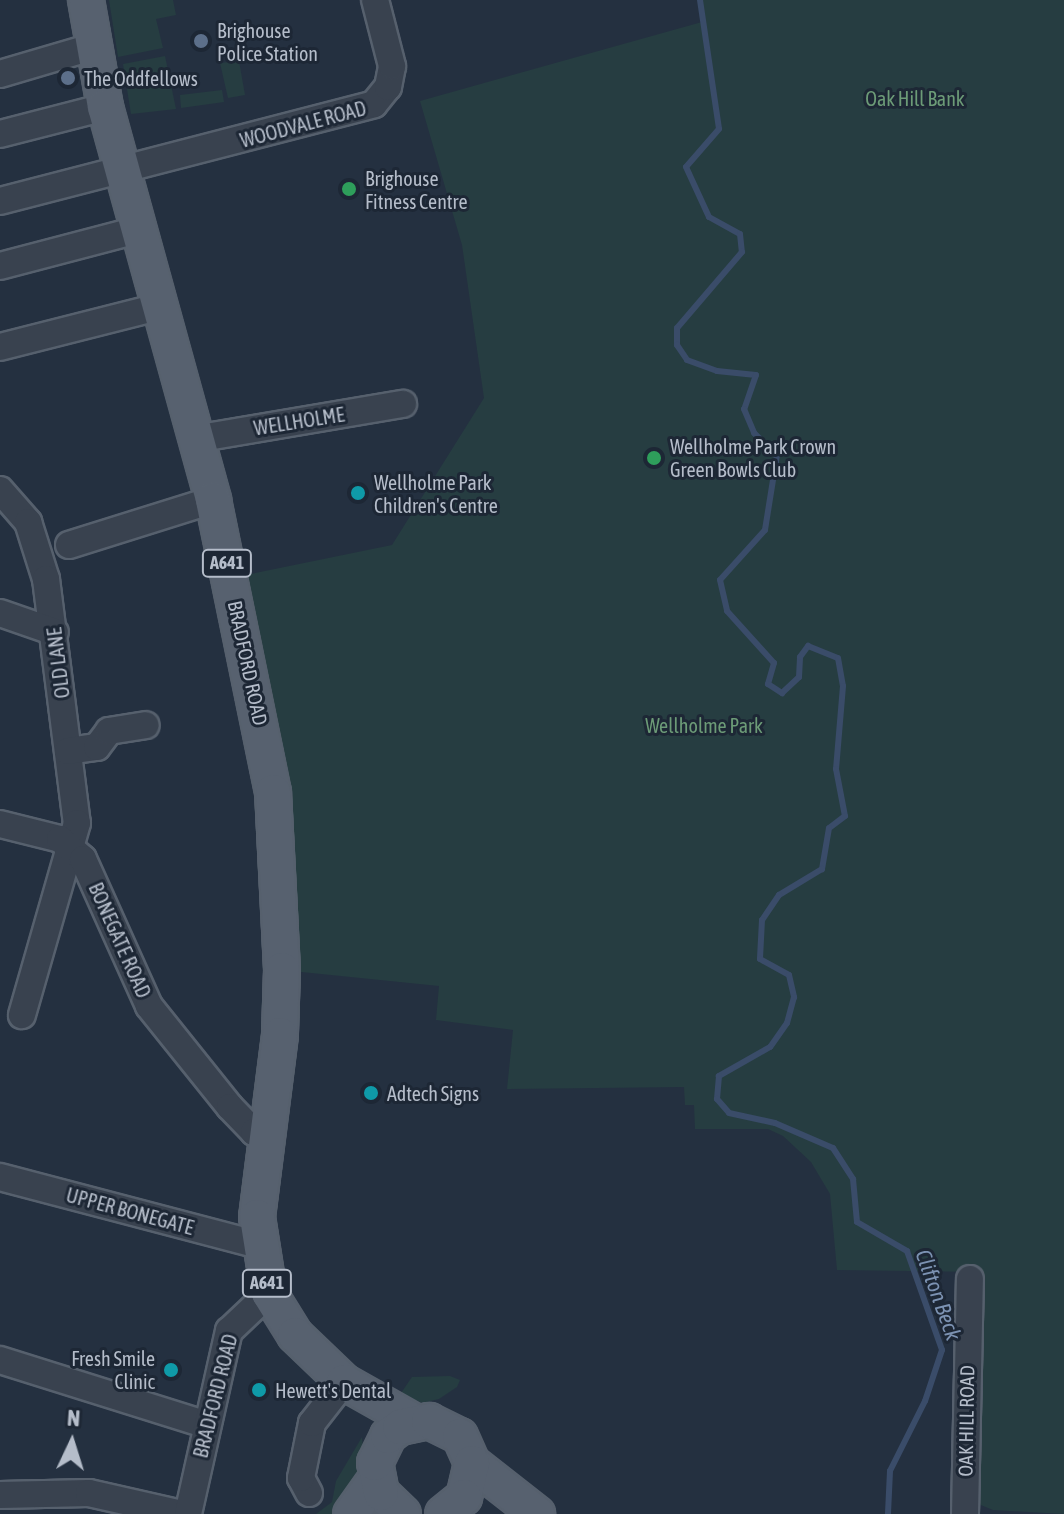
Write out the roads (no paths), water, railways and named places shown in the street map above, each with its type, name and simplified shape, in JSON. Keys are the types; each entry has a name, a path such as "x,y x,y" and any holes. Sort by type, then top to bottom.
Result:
{"main road":[{"name":"BRADFORD ROAD","path":"86,0 105,107 213,500 249,656 273,792 282,970 274,1101 257,1217 269,1293 295,1335 351,1388 415,1422 452,1429 466,1444 472,1463"},
{"path":"351,1388 381,1493 403,1514"},
{"path":"351,1514 376,1471 388,1436 415,1422"},
{"path":"450,1513 470,1485 472,1463"},
{"path":"472,1463 537,1514"}],"street":[{"name":"WOODVALE ROAD","path":"0,201 374,104 388,87 392,66 375,0"},
{"path":"0,74 92,47"},
{"path":"0,134 105,107"},
{"path":"0,266 137,230"},
{"path":"0,347 158,307"},
{"name":"WELLHOLME","path":"195,439 403,404"},
{"name":"OLD LANE","path":"0,490 28,522 37,544 55,632 77,823 22,1015"},
{"path":"69,545 213,500"},
{"path":"0,613 55,632"},
{"path":"68,751 97,747 109,731 146,725"},
{"path":"0,824 60,839 71,848"},
{"name":"BONEGATE ROAD","path":"71,848 83,859 149,1006 254,1132 269,1139"},
{"path":"220,1091 274,1101"},
{"name":"UPPER BONEGATE","path":"0,1177 259,1245"},
{"name":"OAK HILL ROAD","path":"965,1514 970,1279"},
{"name":"BRADFORD ROAD","path":"185,1514 204,1424 229,1331 269,1293"},
{"path":"0,1360 204,1424"},
{"path":"309,1493 301,1478 312,1423 323,1402 351,1388"},
{"path":"0,1495 89,1493 185,1514"}],"waterway":[{"name":"Clifton Beck","path":"700,0 719,129 686,167 709,217 740,234 742,252 677,328 677,345 687,360 717,371 756,375 744,409 754,433 777,455 765,530 720,580 727,611 774,663 768,684 782,693 799,677 800,657 808,646 838,658 843,686 836,769 845,816 829,828 822,869 779,895 762,920 760,959 789,975 794,997 787,1023 770,1047 719,1076 717,1099 729,1113 775,1123 833,1148 853,1179 857,1222 907,1251 942,1350 925,1401 890,1471 888,1514"}],"place":[{"name":"Brighouse Police Station","path":"201,41"},
{"name":"The Oddfellows","path":"68,78"},
{"name":"Brighouse Fitness Centre","path":"349,189"},
{"name":"Wellholme Park Crown Green Bowls Club","path":"654,458"},
{"name":"Wellholme Park Children's Centre","path":"358,493"},
{"name":"Adtech Signs","path":"371,1093"},
{"name":"Fresh Smile Clinic","path":"171,1370"},
{"name":"Hewett's Dental","path":"259,1390"}],"park label":[{"name":"Oak Hill Bank","path":"915,98"},
{"name":"Wellholme Park","path":"704,725"}]}
